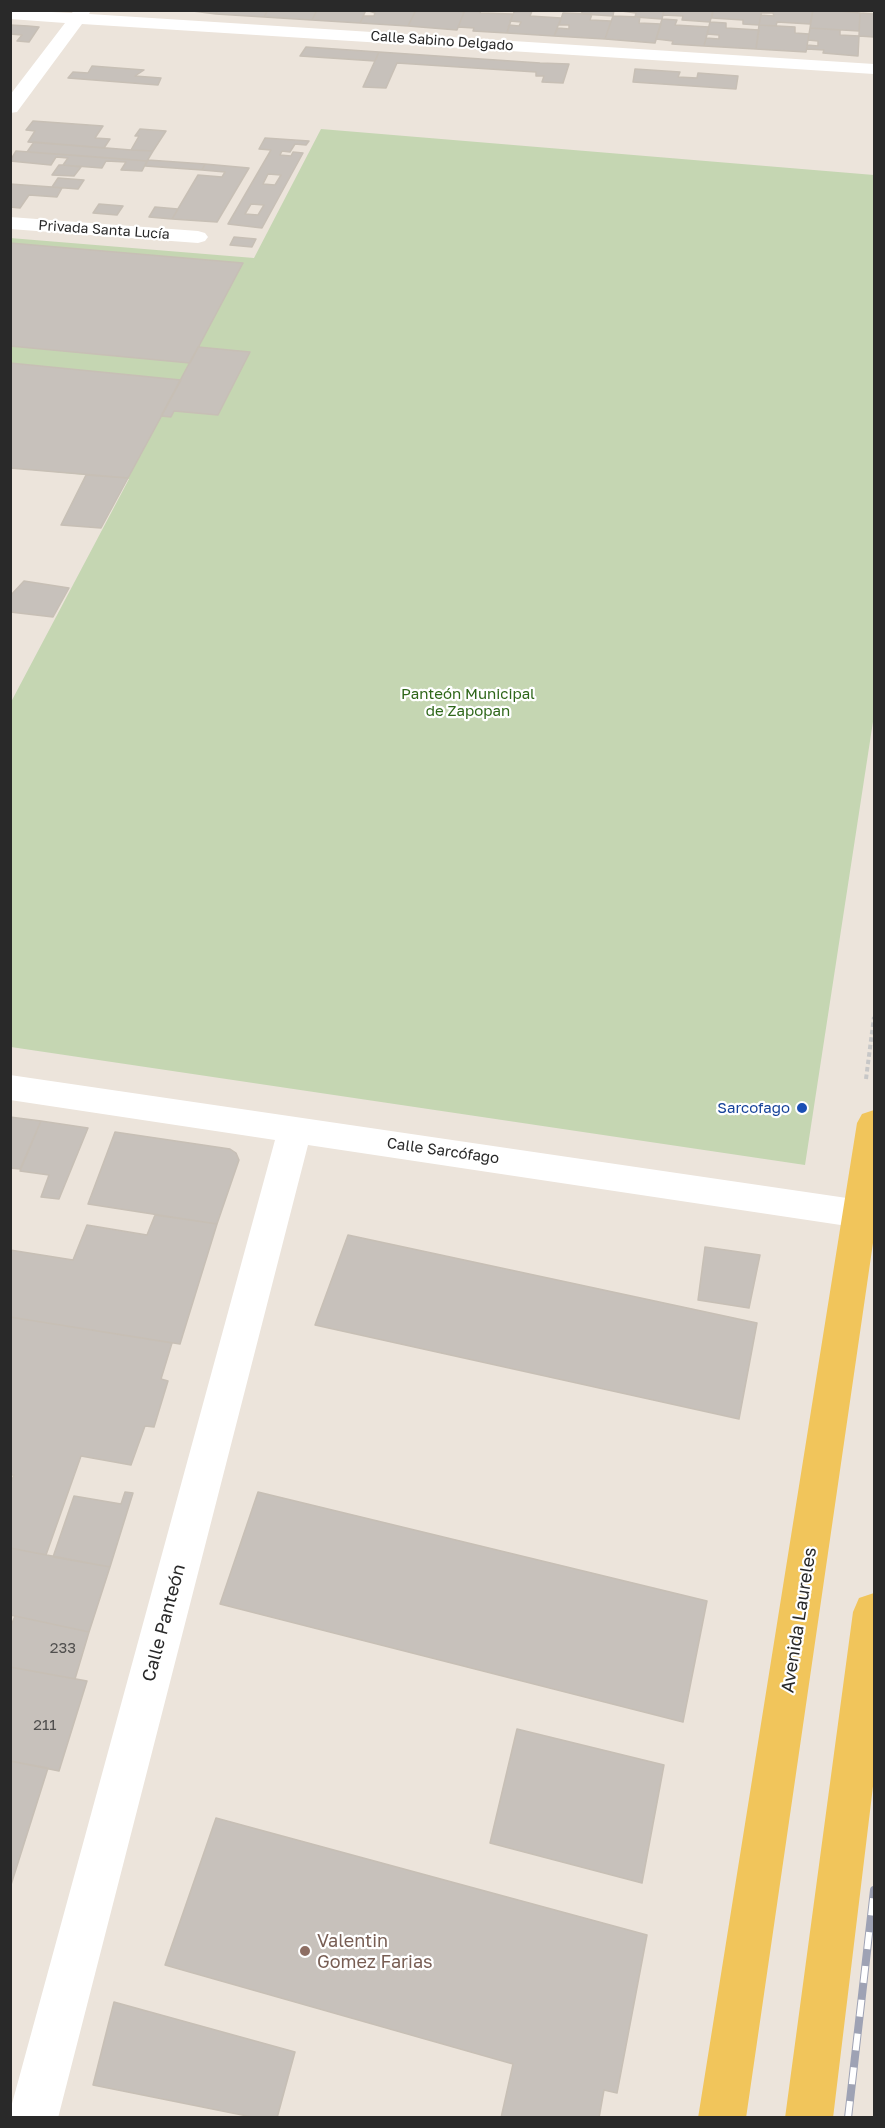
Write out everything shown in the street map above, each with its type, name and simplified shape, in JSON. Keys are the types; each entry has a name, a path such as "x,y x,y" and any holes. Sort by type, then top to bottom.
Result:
{"main road":[{"name":"Avenida Laureles","path":"722,2118 868,1215 874,1123"},
{"path":"809,2118 874,1612"}],"street":[{"name":"Calle Sabino Delgado","path":"10,14 80,14 874,69"},
{"path":"10,108 80,14"},
{"name":"Privada Santa Lucía","path":"10,224 198,237"},
{"name":"Calle Sarcófago","path":"10,1087 868,1215"},
{"name":"Calle Panteón","path":"33,2118 295,1129"}],"green space":[{"name":"Panteón Municipal de Zapopan","path":"321,129 874,175 874,715 805,1165 11,1047 11,702 129,479 11,468 10,238 254,258"}],"building":[{"path":"185,10 218,10 216,14"},
{"path":"218,10 268,10 264,17 216,14"},
{"path":"268,10 317,10 312,20 264,17"},
{"path":"317,10 366,10 360,23 312,20"},
{"path":"366,10 416,10 408,26 360,23 364,16 374,16 375,13"},
{"path":"416,10 464,12 457,30 408,26"},
{"path":"465,10 513,14 507,33 473,31 474,28 458,27"},
{"path":"515,10 532,11 530,16 561,18 554,36 507,33 509,25 519,26 521,22 510,21"},
{"path":"582,10 614,10 613,16 582,14"},
{"path":"614,10 664,10 662,19 635,17 636,13"},
{"path":"664,10 713,10 710,22 682,20 683,16 663,15"},
{"path":"713,10 762,10 759,25 743,24 743,20 712,18"},
{"path":"762,10 813,10 810,24 777,22 776,26 759,25 761,15 774,16 773,13 761,13"},
{"path":"813,10 860,13 859,31 810,28"},
{"path":"563,13 592,14 590,20 611,21 605,39 554,36 558,28 569,29 569,25 559,25"},
{"path":"860,13 874,14 874,37 859,36"},
{"path":"613,16 640,17 639,23 661,24 655,43 605,39"},
{"path":"662,19 677,20 675,25 709,27 704,46 672,44 673,41 656,39"},
{"path":"710,22 726,23 726,28 759,30 756,49 704,46 706,38 719,39 719,35 707,34"},
{"path":"10,25 39,27 29,42 17,41 22,35 10,34"},
{"path":"759,25 795,27 795,33 809,34 806,52 756,49"},
{"path":"810,28 840,30 840,35 859,36 858,56 807,49 807,45 818,46 818,41 808,40"},
{"path":"306,47 379,52 375,61 300,56"},
{"path":"379,52 569,64 563,83 542,82 544,76 536,76 536,72 397,63 386,88 363,87"},
{"path":"92,66 144,70 135,76 161,78 158,85 68,78 73,72 88,73"},
{"path":"635,69 680,72 678,77 697,78 698,73 738,76 736,89 633,82"},
{"path":"33,121 103,126 95,138 110,139 104,148 28,142 35,131 26,130"},
{"path":"140,129 166,131 153,151 131,150 139,136 135,136"},
{"path":"265,138 309,141 306,145 295,144 290,152 282,151 280,155 291,156 293,152 303,153 262,228 228,224 271,150 259,149","holes":["268,174 281,175 275,185 263,184","251,204 264,205 258,215 245,214"]},
{"path":"34,142 153,151 147,161 27,152"},
{"path":"16,151 147,161 142,171 121,170 126,162 106,161 102,168 63,165 68,158 56,157 51,165 10,161"},
{"path":"148,160 205,164 202,170 145,166"},
{"path":"205,164 249,168 217,222 172,219 198,175 222,177 225,172 202,170"},
{"path":"59,165 81,167 74,176 52,175"},
{"path":"58,178 84,180 78,189 52,187"},
{"path":"10,184 62,188 57,197 29,195 20,208 10,207"},
{"path":"99,204 123,206 117,215 93,213"},
{"path":"155,207 178,209 172,219 149,217"},
{"path":"234,237 256,239 252,247 230,245"},
{"path":"10,243 243,263 190,363 10,346"},
{"path":"198,347 250,352 218,415 174,411 171,417 161,416"},
{"path":"10,363 181,380 128,478 10,468"},
{"path":"86,475 128,478 101,528 61,525"},
{"path":"24,581 69,588 53,617 10,612 10,596"},
{"path":"10,1117 41,1121 20,1169 10,1168"},
{"path":"41,1121 88,1128 59,1199 41,1197 49,1175 20,1171"},
{"path":"115,1132 230,1149 236,1153 239,1160 217,1224 88,1204"},
{"path":"155,1215 217,1224 180,1344 10,1317 10,1250 73,1260 87,1225 147,1235"},
{"path":"348,1235 757,1323 739,1419 315,1325"},
{"path":"705,1247 760,1255 749,1308 698,1300"},
{"path":"10,1317 172,1343 161,1379 168,1381 154,1427 145,1426 131,1465 81,1456 46,1555 10,1548 10,1484 14,1475 10,1475"},
{"path":"125,1492 133,1493 110,1567 53,1557 74,1496 121,1504"},
{"path":"258,1492 707,1601 683,1722 220,1604"},
{"path":"10,1548 110,1567 89,1632 10,1615"},
{"path":"15,1616 89,1632 75,1679 10,1667 10,1628"},
{"path":"10,1667 87,1681 59,1771 10,1761"},
{"path":"517,1729 664,1765 642,1883 490,1843"},
{"path":"10,1761 48,1768 10,1888"},
{"path":"216,1818 647,1935 617,2093 604,2090 599,2118 501,2118 513,2064 165,1965"},
{"path":"114,2002 295,2052 277,2118 257,2118 93,2085"}],"railway":[{"path":"848,2118 874,1890"}],"place":[{"name":"Sarcofago","path":"802,1108"},
{"name":"Valentin Gomez Farias","path":"305,1951"}]}
